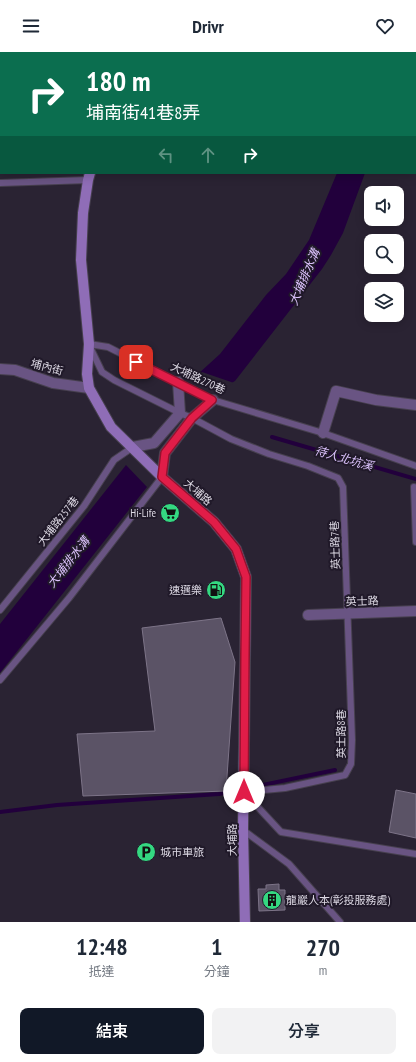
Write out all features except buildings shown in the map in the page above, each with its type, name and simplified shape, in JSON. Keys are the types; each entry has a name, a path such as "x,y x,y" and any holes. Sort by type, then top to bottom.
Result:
{"main road":[{"name":"大埔路","path":"89,176 83,213 81,260 89,344 87,374 89,388 111,427 162,477 214,522 236,549 246,577 244,792 245,922"}],"street":[{"name":"埔內街","path":"0,369 15,370 53,383 89,388"},
{"path":"133,447 154,443 180,413 178,382"},
{"path":"323,433 336,391 376,400 416,405"},
{"path":"162,477 165,453 192,418 212,400"},
{"name":"英士路","path":"308,615 416,611"}],"lane":[{"path":"0,183 89,176"},
{"path":"89,344 102,372 114,380 192,418"},
{"name":"大埔路270巷","path":"89,344 108,348 212,400 323,433 416,466"},
{"name":"英士路7巷","path":"192,418 231,439 338,478 343,487 347,613"},
{"name":"大埔路257巷","path":"0,610 84,506 114,460 133,447"},
{"path":"0,680 69,598 162,477"},
{"path":"414,487 416,542"},
{"name":"英士路8巷","path":"244,792 285,788 345,775 351,764 352,740 347,613"},
{"path":"244,792 281,832 416,854"},
{"path":"244,830 289,864 340,922"}],"water":[{"name":"大埔排水溝","path":"337,174 365,174 343,233 331,255 322,269 235,381 228,385 198,374 220,354 266,295 286,274 309,240"},
{"name":"大埔排水溝","path":"126,465 147,487 0,673 0,624"}],"pier":[{"path":"202,372 234,383 227,387 199,376"}],"waterway":[{"name":"待人北坑溪","path":"272,437 416,479"},
{"path":"0,812 57,805 219,794 335,770"}],"place":[{"name":"Hi-Life","path":"170,513"},
{"name":"速邁樂","path":"216,590"},
{"name":"城市車旅","path":"146,852"},
{"name":"龍巖人本(彰投服務處)","path":"272,900"}],"route":[{"path":"136,362 212,400 192,418 165,453 162,477 214,522 236,549 246,577 244,792"}]}
